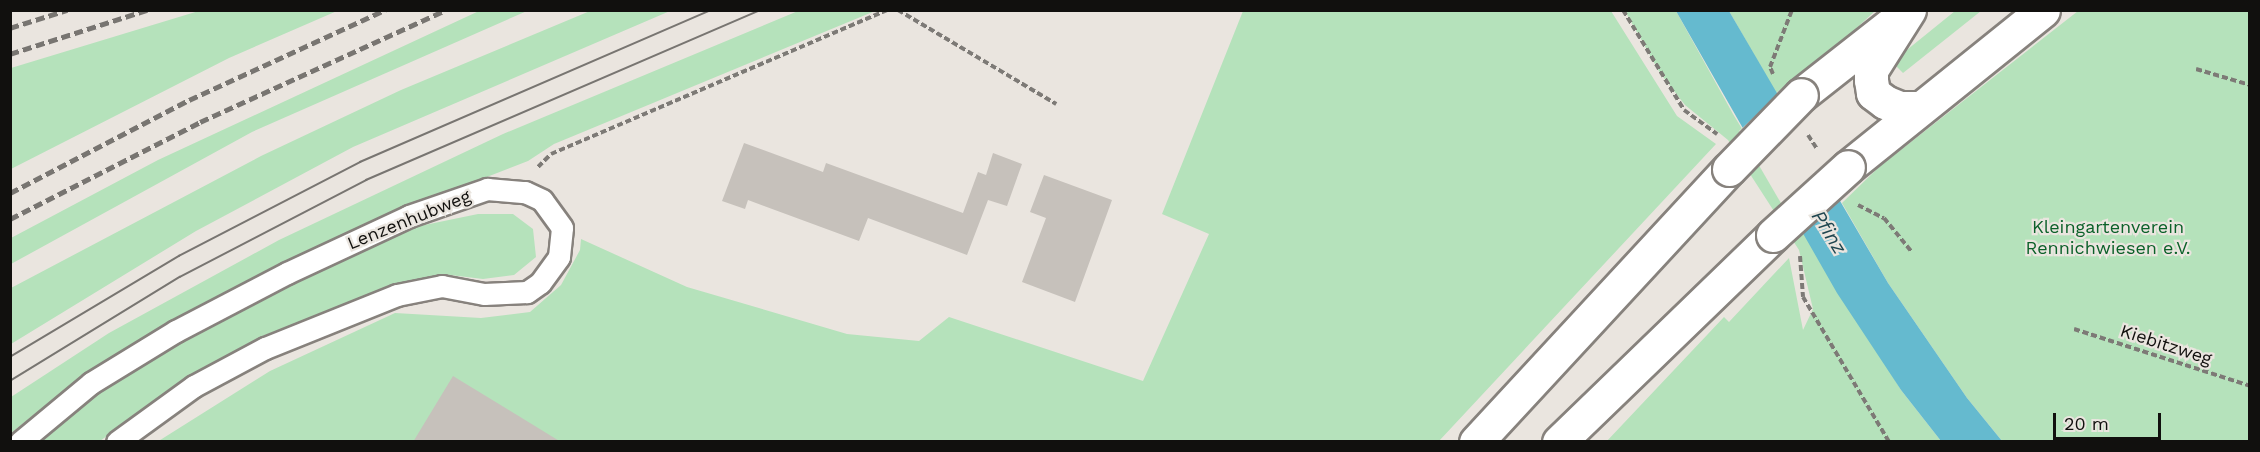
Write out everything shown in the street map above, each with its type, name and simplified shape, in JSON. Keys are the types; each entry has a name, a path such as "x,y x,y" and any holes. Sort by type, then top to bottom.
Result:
{"main road":[{"path":"1476,441 1729,169 1788,86 1909,10"},
{"path":"1909,10 1871,70 1871,80 1873,93 1885,102 1900,108 1919,108"},
{"path":"1559,441 1773,235 1836,163 1919,108 2043,10"}],"lane":[{"name":"Lenzenhubweg","path":"20,441 92,383 176,331 287,273 409,216 487,189 525,192 542,200 555,215 563,242 551,268 526,292 494,295 442,286 398,295 265,348 195,386 117,441"}],"path":[{"path":"525,192 536,170 551,154 887,10"},
{"path":"898,10 1056,104"},
{"path":"1788,86 1770,68 1791,10"},
{"path":"2196,69 2250,85"},
{"path":"1805,129 1836,163"},
{"path":"1848,200 1884,219 1911,251"},
{"name":"Kiebitzweg","path":"2074,330 2250,387"}],"green space":[{"path":"202,10 337,11 229,58 11,169 11,68"},
{"path":"479,11 527,11 252,132 11,264 11,238 158,160"},
{"path":"590,11 670,11 353,147 196,231 11,344 11,288 261,156 401,90"},
{"path":"798,11 875,11 554,144 528,161 368,223 294,259 179,317 89,371 11,433 11,397 109,333 279,240 503,134"},
{"path":"1243,11 1611,11 1677,116 1716,144 1439,441 157,442 270,371 395,313 481,318 530,312 561,285 580,250 581,239 687,287 847,334 919,341 949,317 1143,381 1209,234 1162,214"},
{"path":"1625,11 1676,11 1733,114 1901,390 1941,441 1606,442 1724,317 1729,322 1789,258 1803,330 1813,309 1799,250 1728,140 1685,105 1660,73"},
{"path":"1729,11 1875,11 1810,71 1807,68 1776,93"},
{"path":"1955,11 1981,11 1903,73 1892,62"},
{"name":"Kleingartenverein Rennichwiesen e.V.","path":"2078,11 2249,11 2249,441 2002,441 1967,398 1888,283 1842,203 1879,167"},
{"path":"478,214 513,214 533,229 536,257 514,275 483,279 442,274 396,285 260,337 191,375 100,441 29,442 95,389 180,336 290,279 410,228"}],"water":[{"name":"Pfinz","path":"1676,11 1729,11 1888,283 1967,398 2002,441 1941,441 1901,390 1837,293"}],"pier":[{"path":"1780,93 1841,195 1799,234 1739,131"}],"building":[{"path":"744,143 823,172 826,163 963,213 978,172 986,175 993,153 1022,164 1007,206 988,200 967,255 868,218 859,241 748,200 745,209 722,201"},
{"path":"1044,175 1112,200 1075,302 1022,282 1046,218 1030,212"},
{"path":"453,376 561,442 413,442"}],"tram line":[{"path":"10,357 179,256 360,162 712,10"},
{"path":"10,381 180,277 366,180 761,10"}],"railway":[{"path":"10,28 67,10"},
{"path":"10,54 147,10"},
{"path":"10,193 189,100 385,10"},
{"path":"10,219 200,122 446,10"}]}
